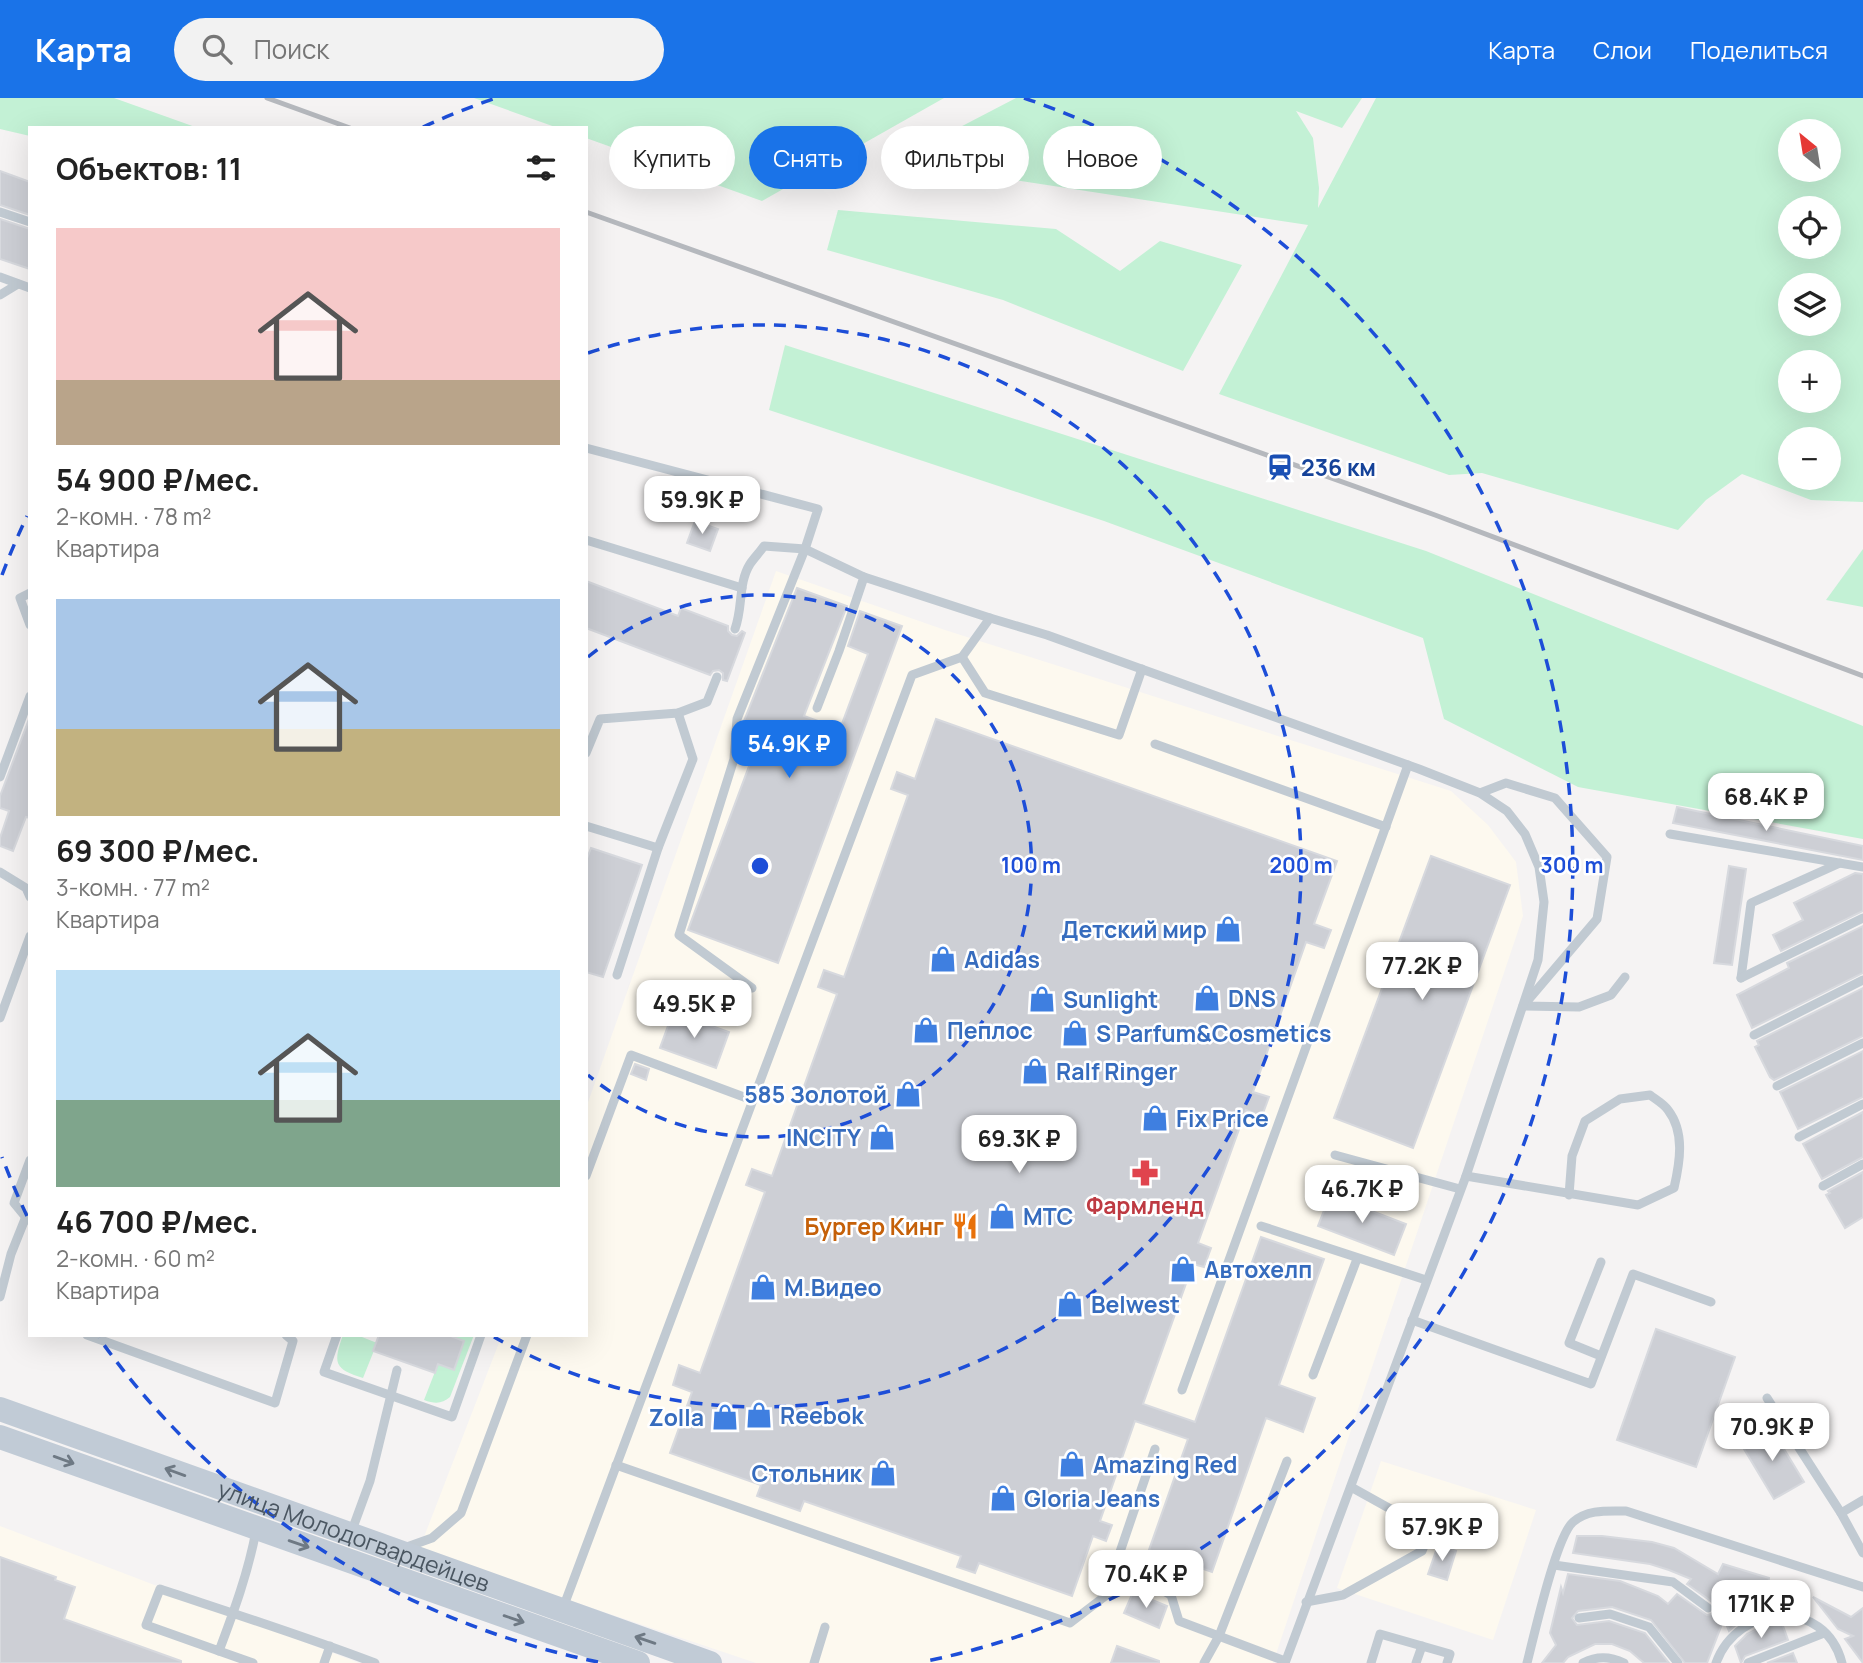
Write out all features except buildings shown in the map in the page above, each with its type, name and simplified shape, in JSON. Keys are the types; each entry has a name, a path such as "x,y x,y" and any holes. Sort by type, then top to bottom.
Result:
{"main road":[{"name":"улица Молодогвардейцев","path":"0,1409 710,1663"},
{"name":"улица Молодогвардейцев","path":"0,1437 638,1663"},
{"path":"257,1530 265,1504"}],"lane":[{"path":"0,212 28,221"},
{"path":"0,277 28,287"},
{"path":"0,295 18,284"},
{"path":"588,449 818,509 805,549 737,719 734,759 679,936 752,988"},
{"path":"588,541 742,588"},
{"path":"616,1465 1070,1623 1134,1574 1171,1594 1179,1621 1285,1662 1466,1176 1538,960 1544,902 1539,867 1519,826 1507,811 1480,793 1047,635 864,577 805,549 764,547 749,565 742,588 740,617 735,629"},
{"path":"817,708 864,577"},
{"path":"28,594 20,598 28,620"},
{"path":"562,1611 912,675 962,657 990,618"},
{"path":"962,657 985,693 1119,735 1142,669"},
{"path":"588,748 600,719 678,713 707,702 717,677"},
{"path":"0,777 28,701"},
{"path":"617,975 658,848 693,759 678,713"},
{"path":"1155,744 1386,827"},
{"path":"1182,1390 1408,765"},
{"path":"1480,793 1506,783 1555,798 1607,857 1597,919 1523,1006"},
{"path":"588,827 658,848"},
{"path":"1670,834 1863,867"},
{"path":"1840,863 1751,903 1741,978 1863,918"},
{"path":"0,872 26,888 28,892"},
{"path":"0,1018 28,941"},
{"path":"1523,1006 1579,1007 1611,995 1625,977"},
{"path":"1754,1035 1863,980"},
{"path":"1777,1086 1863,1043"},
{"path":"588,1171 631,1055 752,1100"},
{"path":"1466,1176 1569,1195 1638,1205 1674,1188 1680,1163 1680,1138 1668,1110 1650,1095 1638,1096 1620,1099 1586,1121 1572,1156 1569,1195"},
{"path":"1799,1137 1863,1104"},
{"path":"1335,1155 1460,1189"},
{"path":"1823,1186 1863,1164"},
{"path":"0,1297 11,1254 28,1220 14,1203 28,1165"},
{"path":"1261,1226 1426,1280"},
{"path":"1313,1375 1357,1259"},
{"path":"1601,1262 1569,1343 1601,1356"},
{"path":"1412,1320 1591,1384 1633,1274 1711,1302"},
{"path":"94,1337 275,1403 293,1341 288,1337"},
{"path":"336,1337 324,1373 452,1417 480,1337"},
{"path":"397,1551 432,1538 461,1513 526,1337"},
{"path":"350,1535 370,1481 397,1370"},
{"path":"1767,1398 1841,1513 1863,1553"},
{"path":"1105,1596 1155,1450"},
{"path":"1204,1663 1219,1636 1287,1461"},
{"path":"1306,1602 1343,1595 1422,1550 1430,1531 1351,1487"},
{"path":"1841,1513 1863,1500"},
{"path":"1527,1663 1554,1565 1572,1523 1597,1510 1626,1511 1863,1587"},
{"path":"219,1651 248,1573 257,1530"},
{"path":"1554,1565 1673,1581 1709,1608"},
{"path":"253,1663 146,1625 160,1588 375,1663"},
{"path":"1579,1618 1610,1614 1649,1627 1678,1663"},
{"path":"1716,1663 1730,1638 1744,1626 1762,1618 1789,1616 1808,1622 1824,1633 1838,1651 1842,1663"},
{"path":"814,1663 825,1627"},
{"path":"1748,1663 1824,1633"},
{"path":"1371,1663 1380,1634 1450,1654 1447,1663"},
{"path":"324,1663 330,1646"},
{"path":"1416,1663 1422,1646"},
{"path":"1583,1663 1598,1658 1615,1658 1624,1663"}],"shaded area":[{"path":"776,571 945,630 1451,791 1488,825 1516,862 1523,916 1273,1663 756,1663 419,1550 501,1337 588,1337 588,1102"},
{"path":"1381,1461 1536,1510 1493,1640 1337,1588"},
{"path":"0,1526 359,1663 0,1663"}],"green space":[{"path":"0,98 114,98 192,126 28,126 28,136 0,129"},
{"path":"474,98 944,98 895,126 881,126 881,134 867,142 867,126 749,126 749,189 783,189 762,201 728,189 735,189 735,126 609,126 609,146 588,139 588,126 552,126"},
{"path":"1016,98 1362,98 1342,128 1296,111 1313,138 1319,188 1318,208 1376,98 1863,98 1863,502 1811,500 1784,490 1841,490 1841,427 1778,427 1778,488 1742,474 1706,500 1678,530 1482,473 1449,475 1219,394 1308,225 1074,189 1162,189 1162,126 1043,126 1043,184 1029,182 1029,126 962,126"},
{"path":"838,210 1056,229 1120,271 1160,241 1242,265 1183,371 1003,300 827,250"},
{"path":"785,345 1426,551 1863,726 1863,839 1578,787 1444,719 1423,638 1104,521 769,410"},
{"path":"1863,549 1863,607 1826,600"},
{"path":"342,1337 362,1337 377,1343 363,1378 341,1368 337,1359"},
{"path":"473,1337 450,1397 438,1403 424,1400 438,1364 454,1369 464,1341 455,1338"}],"railway":[{"path":"267,98 344,126"},
{"path":"588,213 1435,515 1863,676"}],"place":[{"name":"236 км","path":"1280,467"},
{"name":"Детский мир","path":"1228,929"},
{"name":"Adidas","path":"943,959"},
{"name":"DNS","path":"1207,998"},
{"name":"Sunlight","path":"1042,999"},
{"name":"Пеплос","path":"926,1030"},
{"name":"S Parfum&Cosmetics","path":"1075,1033"},
{"name":"Ralf Ringer","path":"1035,1071"},
{"name":"585 Золотой","path":"908,1094"},
{"name":"Fix Price","path":"1155,1118"},
{"name":"INCITY","path":"882,1137"},
{"name":"Фармленд","path":"1145,1173"},
{"name":"МТС","path":"1002,1216"},
{"name":"Бургер Кинг","path":"965,1226"},
{"name":"Автохелп","path":"1183,1269"},
{"name":"М.Видео","path":"763,1287"},
{"name":"Belwest","path":"1070,1304"},
{"name":"Reebok","path":"759,1415"},
{"name":"Zolla","path":"725,1417"},
{"name":"Amazing Red","path":"1072,1464"},
{"name":"Стольник","path":"883,1473"},
{"name":"Gloria Jeans","path":"1003,1498"}]}
